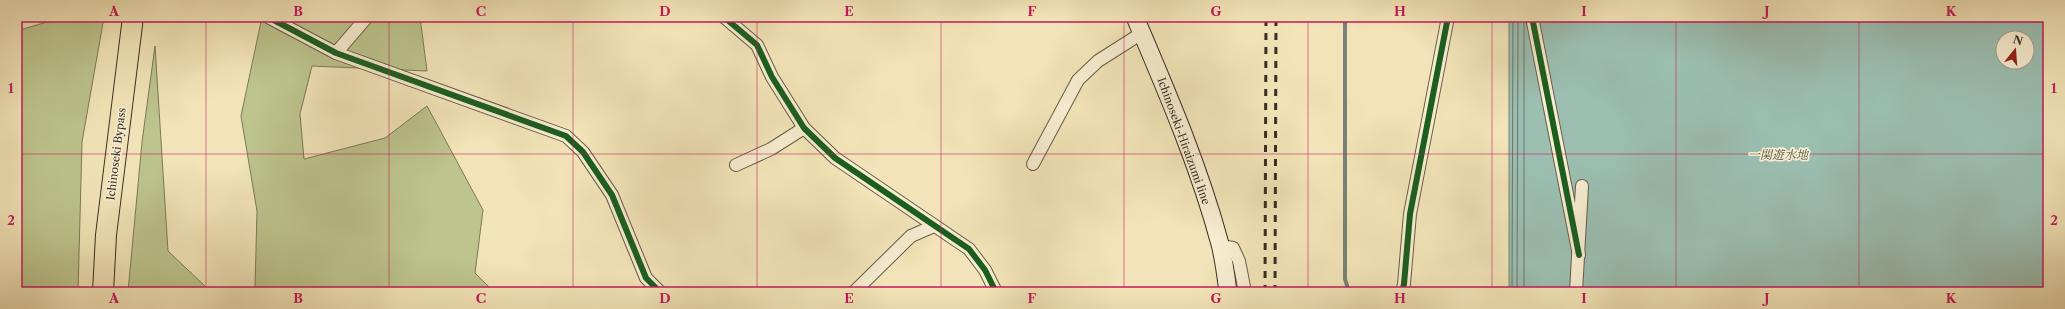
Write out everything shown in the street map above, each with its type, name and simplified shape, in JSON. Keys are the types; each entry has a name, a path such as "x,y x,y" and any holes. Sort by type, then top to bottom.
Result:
{"highway":[{"name":"Ichinoseki Bypass","path":"104,292 106,235 133,17"}],"main road":[{"name":"Ichinoseki-Hiraizumi line","path":"1135,17 1174,109 1201,181 1220,246 1228,292"}],"street":[{"path":"268,17 336,52 566,136 583,152 612,195 646,278 660,292"},
{"path":"336,52 366,17"},
{"path":"724,17 757,45 772,77 804,128 835,158 969,249 985,270 996,292"},
{"path":"1402,292 1410,214 1448,17"},
{"path":"1532,17 1579,255"},
{"path":"1032,164 1078,80 1098,61 1142,33"},
{"path":"736,165 771,149 804,128"},
{"path":"1576,292 1582,186"},
{"path":"854,292 911,236 934,226"},
{"path":"1220,246 1233,248 1239,261 1245,292"}],"green space":[{"path":"63,17 104,17 82,142 78,292 17,292 17,31"},
{"path":"262,17 420,17 427,71 312,66 300,114 304,159 385,138 427,106 483,210 475,273 494,292 128,292 142,142 155,46 168,251 208,289 255,288 257,211 241,116"}],"water":[{"name":"一関遊水地","path":"1509,17 2048,17 2048,292 1509,292"}],"waterway":[{"path":"1345,17 1345,279 1349,292"}],"railway":[{"path":"1265,292 1266,17"},
{"path":"1275,292 1276,17"}],"cycle path":[{"path":"268,17 336,53 566,136 583,152 612,195 646,278 660,292"},
{"path":"724,17 757,45 772,77 804,128 835,158 969,249 985,270 996,292"},
{"path":"1402,292 1410,214 1448,17"},
{"path":"1532,17 1579,255"}]}
